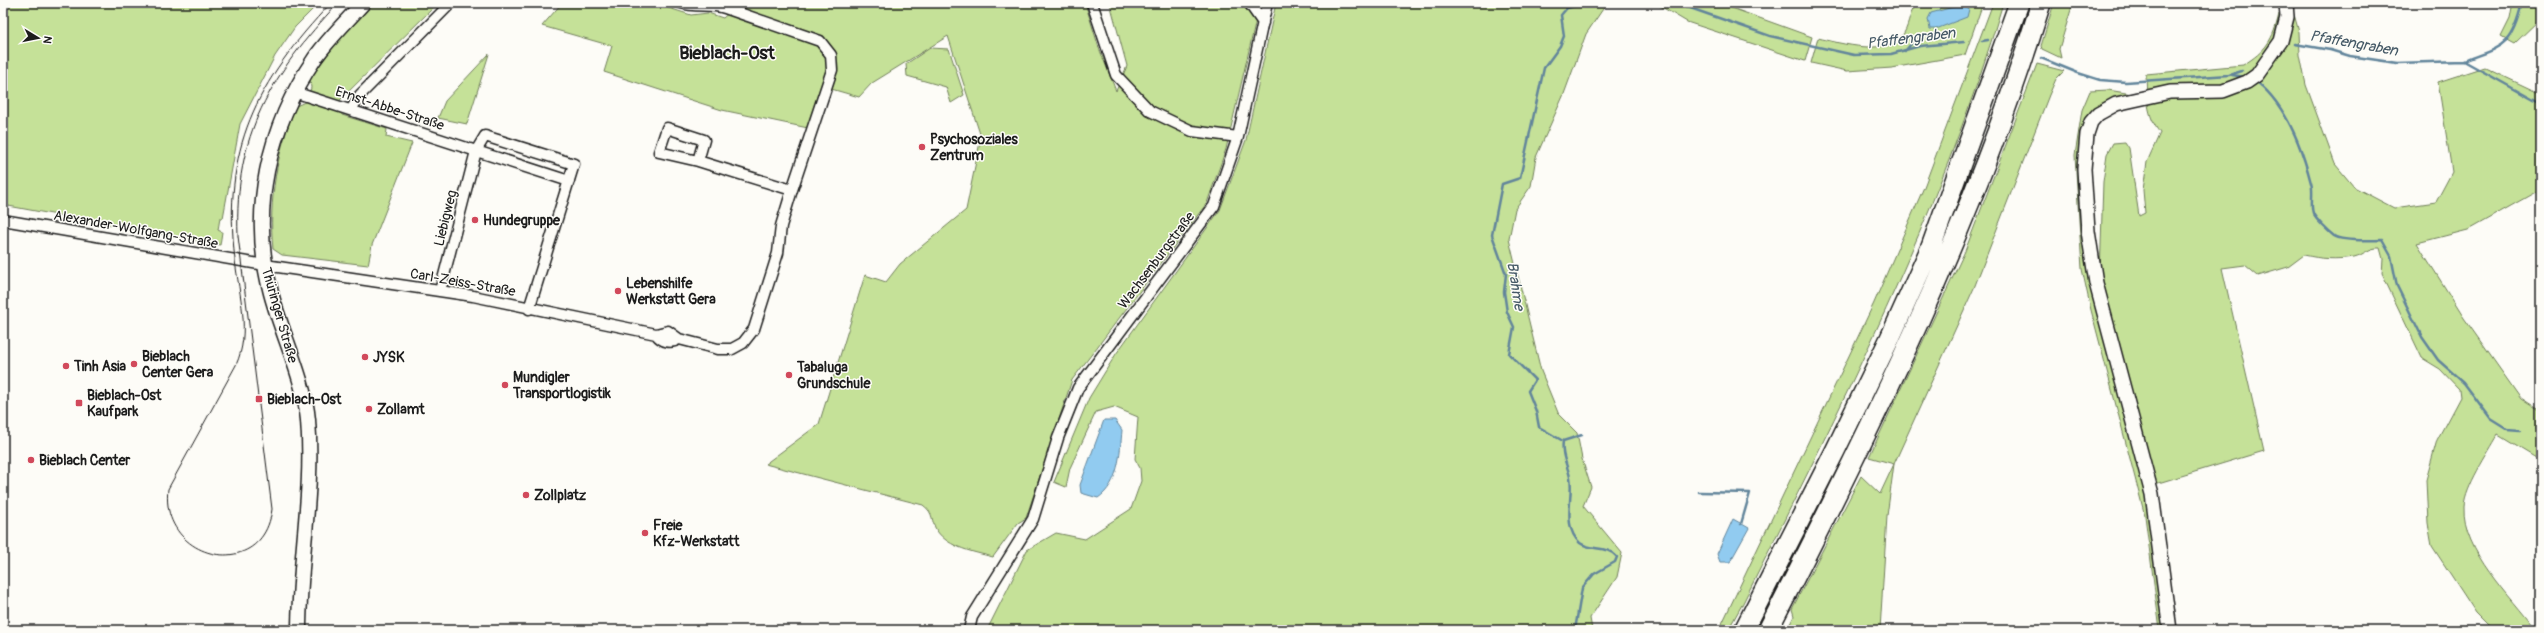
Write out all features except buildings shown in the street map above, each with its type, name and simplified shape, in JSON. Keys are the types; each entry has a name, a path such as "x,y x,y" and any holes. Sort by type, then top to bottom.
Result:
{"highway":[{"path":"1744,630 1835,451 1931,247 2019,3"},
{"path":"1768,630 1861,446 1952,250 2022,63 2041,3"}],"main road":[{"name":"Thüringer Straße","path":"299,630 310,452 308,419 300,384 273,300 265,265 260,229 264,184 276,134 294,92 330,40 363,3"}],"street":[{"path":"351,110 360,95 451,3"},
{"path":"681,3 689,6 715,4 770,23 820,41 831,55 832,70 792,190 698,161"},
{"path":"1092,3 1116,74 1150,111 1192,131 1238,138"},
{"path":"1249,3 1262,23"},
{"name":"Wachsenburgstraße","path":"969,630 972,617 1033,519 1058,438 1078,388 1214,206 1238,138 1262,23 1268,3"},
{"path":"2170,630 2152,494 2096,283 2088,231 2084,169 2087,134 2091,122 2098,114 2116,104 2170,92 2223,91 2247,82 2257,75 2281,41 2287,17 2286,3"},
{"name":"Ernst-Abbe-Straße","path":"294,92 569,181"},
{"path":"476,151 485,136 558,157 574,164 529,308"},
{"name":"Liebigweg","path":"440,291 476,151"},
{"name":"Carl-Zeiss-Straße","path":"265,265 440,291 656,334 666,342 674,342 679,338 718,349 732,349 743,343 754,329 778,253 781,226 792,190"},
{"name":"Alexander-Wolfgang-Straße","path":"3,220 265,265"}],"green space":[{"path":"3,3 319,3 295,27 275,56 240,124 223,218 220,218 218,230 222,232 220,245 3,205"},
{"path":"374,3 438,3 339,101 342,115 387,129 386,137 412,143 372,245 368,265 282,255 273,249 272,213 273,195 279,158 289,123 296,106 305,102 311,88 310,79 336,43"},
{"path":"562,3 653,3 691,15 708,13 723,18 740,3 1085,3 1099,48 1116,91 1127,66 1110,3 1260,3 1226,149 1207,203 1072,380 1026,518 1018,523 993,557 970,551 948,542 937,531 931,514 923,505 765,464 819,424 865,275 886,282 900,264 966,210 981,137 948,36 872,83 859,97 821,86 808,128 722,110 604,72 612,46 542,26"},
{"path":"1276,3 1607,3 1586,34 1564,94 1536,157 1531,186 1515,209 1509,239 1541,371 1559,415 1577,433 1582,459 1591,487 1583,506 1622,553 1617,577 1590,618 1592,630 987,630 1027,550 1056,533 1085,539 1131,509 1141,481 1140,468 1135,459 1138,417 1114,407 1096,412 1070,468 1066,487 1054,482 1089,398 1116,354 1220,210 1246,140"},
{"path":"1655,3 1718,3 1812,37 1805,61 1687,22"},
{"path":"1918,3 1983,3 1965,55 1892,68 1847,71 1811,63 1818,38 1864,47 1888,45 1897,41 1904,33 1911,13"},
{"path":"1993,3 2003,3 1978,81 1950,158 1919,234 1852,383 1743,603 1728,630 1719,630 1874,303 1924,187"},
{"path":"2054,3 2073,3 2059,49 2061,58 2042,49 2041,46"},
{"path":"2513,3 2541,3 2541,18 2514,44 2501,37 2510,19"},
{"path":"2293,11 2299,32 2300,55 2306,85 2335,164 2354,187 2394,208 2436,202 2452,172 2438,82 2484,67 2541,94 2541,189 2468,230 2417,243 2464,318 2521,399 2541,412 2541,461 2498,435 2468,490 2464,507 2465,524 2479,556 2501,588 2535,630 2493,630 2476,613 2432,546 2428,523 2426,480 2437,440 2460,397 2459,389 2440,369 2422,358 2382,274 2383,259 2380,248 2373,249 2358,256 2341,259 2329,259 2304,255 2288,267 2258,276 2245,265 2222,268 2264,451 2155,484 2100,277 2103,182 2107,154 2113,143 2125,142 2129,148 2139,216 2145,213 2143,190 2147,162 2160,133 2152,119 2148,105 2146,74 2243,65 2263,50 2271,38 2279,14"},
{"path":"930,48 949,49 964,95 951,103 946,87 907,76 906,64"},
{"path":"489,54 467,124 438,118 445,101"},
{"path":"2037,64 2064,71 2056,79 2049,95 1974,288 1894,464 1869,457 1965,251"},
{"path":"2108,90 2138,95 2094,110 2080,188 2150,502 2166,630 2160,630 2145,516 2091,310 2082,269 2075,155 2082,110 2090,91"},
{"path":"1894,464 1887,516 1880,630 1787,630 1794,616 1792,609 1861,476 1880,494"}],"water":[{"path":"1961,5 1969,9 1967,17 1936,29 1930,29 1928,19 1931,13"},
{"path":"1104,420 1115,420 1122,430 1119,458 1114,476 1105,492 1098,498 1081,493 1080,485"},
{"path":"1733,519 1749,528 1730,562 1720,562 1717,554"}],"waterway":[{"name":"Brahme","path":"1575,630 1582,588 1594,574 1615,562 1617,557 1613,553 1604,549 1584,545 1574,536 1571,528 1569,511 1571,485 1564,455 1563,441 1539,427 1536,411 1528,391 1535,380 1509,354 1514,327 1507,312 1504,292 1506,274 1492,235 1502,184 1520,178 1544,68 1560,46 1564,36 1561,15 1567,8 1586,3"},
{"name":"Pfaffengraben","path":"1676,3 1770,36 1854,55 1891,54 1920,46 1964,42"},
{"path":"2464,61 2497,47 2504,42 2514,28 2522,3"},
{"path":"1905,51 1918,36"},
{"name":"Pfaffengraben","path":"1982,41 1988,40"},
{"name":"Pfaffengraben","path":"2295,44 2330,50 2350,56 2397,63 2464,61 2541,104"},
{"name":"Pfaffengraben","path":"2041,58 2100,80 2126,82 2229,75 2242,71"},
{"name":"Pfaffengraben","path":"2232,75 2245,77"},
{"path":"2257,82 2276,103 2292,128 2303,156 2311,183 2312,209 2316,219 2338,238 2382,240 2391,256 2397,286 2422,337 2438,360 2464,383 2491,419 2507,429 2520,430"},
{"path":"2537,428 2541,430"},
{"path":"1563,441 1582,435"},
{"path":"1699,492 1750,493 1741,524"}],"tram line":[{"path":"331,3 305,32 283,61 264,90 250,120 240,151 234,184 232,220 235,260 243,313 243,340 236,365 168,489 170,513 179,533 195,546 213,554 233,554 251,548 265,533 272,509 238,236 238,200 250,136 261,108 276,81 294,55 338,3"}],"place":[{"name":"Psychosoziales Zentrum","path":"922,147"},
{"name":"Hundegruppe","path":"475,220"},
{"name":"Lebenshilfe Werkstatt Gera","path":"618,291"},
{"name":"JYSK","path":"365,357"},
{"name":"Bieblach Center Gera","path":"134,364"},
{"name":"Tinh Asia","path":"66,366"},
{"name":"Tabaluga Grundschule","path":"789,375"},
{"name":"Mundigler Transportlogistik","path":"505,385"},
{"name":"Bieblach-Ost","path":"259,399"},
{"name":"Bieblach-Ost Kaufpark","path":"79,403"},
{"name":"Zollamt","path":"369,409"},
{"name":"Bieblach Center","path":"31,460"},
{"name":"Zollplatz","path":"526,495"},
{"name":"Freie Kfz-Werkstatt","path":"645,533"}],"district":[{"name":"Bieblach-Ost","path":"727,53"}]}
